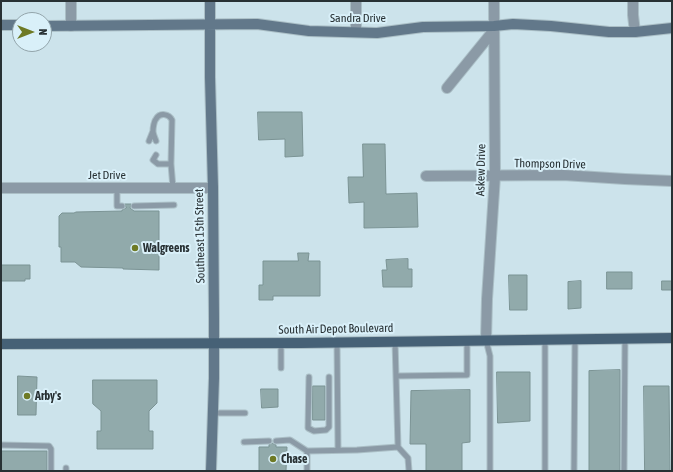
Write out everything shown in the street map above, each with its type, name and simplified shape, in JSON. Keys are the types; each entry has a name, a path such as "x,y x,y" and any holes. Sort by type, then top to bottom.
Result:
{"main road":[{"name":"South Air Depot Boulevard","path":"1,344 672,338"}],"street":[{"path":"71,1 71,26"},
{"name":"Southeast 15th Street","path":"210,1 214,343 211,471"},
{"path":"356,1 356,32"},
{"name":"Askew Drive","path":"486,340 487,298 495,176 494,1"},
{"path":"633,1 635,32"},
{"name":"Sandra Drive","path":"52,26 257,24 309,31 377,33 423,27 494,28 513,24 609,32 635,32 672,28"},
{"path":"1,25 12,25"},
{"path":"447,88 494,28"},
{"name":"Thompson Drive","path":"426,176 563,175 672,181"},
{"name":"Jet Drive","path":"1,188 213,188"}],"lane":[{"path":"149,141 155,120 158,116 167,115 171,117 172,188"},
{"path":"153,131 156,141"},
{"path":"149,154 155,157 158,164 172,164"},
{"path":"117,188 117,206 122,206"},
{"path":"134,206 174,205"},
{"path":"624,471 625,338"},
{"path":"544,339 545,471"},
{"path":"574,471 575,339"},
{"path":"396,376 467,375 467,340"},
{"path":"486,340 490,356 490,471"},
{"path":"395,341 398,447 408,458 409,471"},
{"path":"281,342 281,368"},
{"path":"337,342 338,450"},
{"path":"309,377 308,428 314,431 326,430 329,427 329,377"},
{"path":"213,413 245,413"},
{"path":"276,441 290,440 307,451 398,447"},
{"path":"244,442 269,441"},
{"path":"1,446 49,446 51,449 51,471"},
{"path":"307,451 307,471"}],"building":[{"path":"258,112 302,112 303,156 285,157 285,139 259,140"},
{"path":"363,144 385,144 386,194 417,193 418,227 364,228 364,202 349,203 348,177 363,177"},
{"path":"125,204 131,204 130,208 134,211 159,211 159,270 81,267 75,262 61,262 61,247 59,247 59,216 62,213 122,211 126,208"},
{"path":"298,253 309,253 308,261 320,261 320,296 273,296 273,300 259,300 259,285 263,285 263,261 298,261"},
{"path":"408,259 408,269 412,269 412,287 383,287 382,270 387,270 386,260"},
{"path":"1,265 30,265 30,279 25,279 25,281 1,281"},
{"path":"607,272 632,272 632,289 607,289"},
{"path":"509,275 527,275 527,310 510,310"},
{"path":"581,281 581,308 568,309 568,282"},
{"path":"662,281 672,281 672,290 662,290"},
{"path":"620,370 620,471 589,471 589,371"},
{"path":"497,372 530,372 530,421 498,423"},
{"name":"Arby's","path":"18,376 37,377 36,415 18,415"},
{"path":"93,380 157,380 157,403 149,411 149,431 153,431 153,449 97,449 97,431 101,431 101,411 93,404"},
{"path":"313,386 325,386 325,420 313,420"},
{"path":"644,386 669,386 670,471 645,471"},
{"path":"261,389 278,389 278,407 262,408"},
{"path":"470,390 470,442 462,443 462,471 426,471 426,444 410,444 411,391"},
{"name":"Chase","path":"272,443 276,445 276,447 287,447 286,471 259,471 259,447 269,447"},
{"path":"2,451 47,451 47,471 2,471"}],"place":[{"name":"Walgreens","path":"135,248"},
{"name":"Arby's","path":"27,396"},
{"name":"Chase","path":"273,459"}]}
